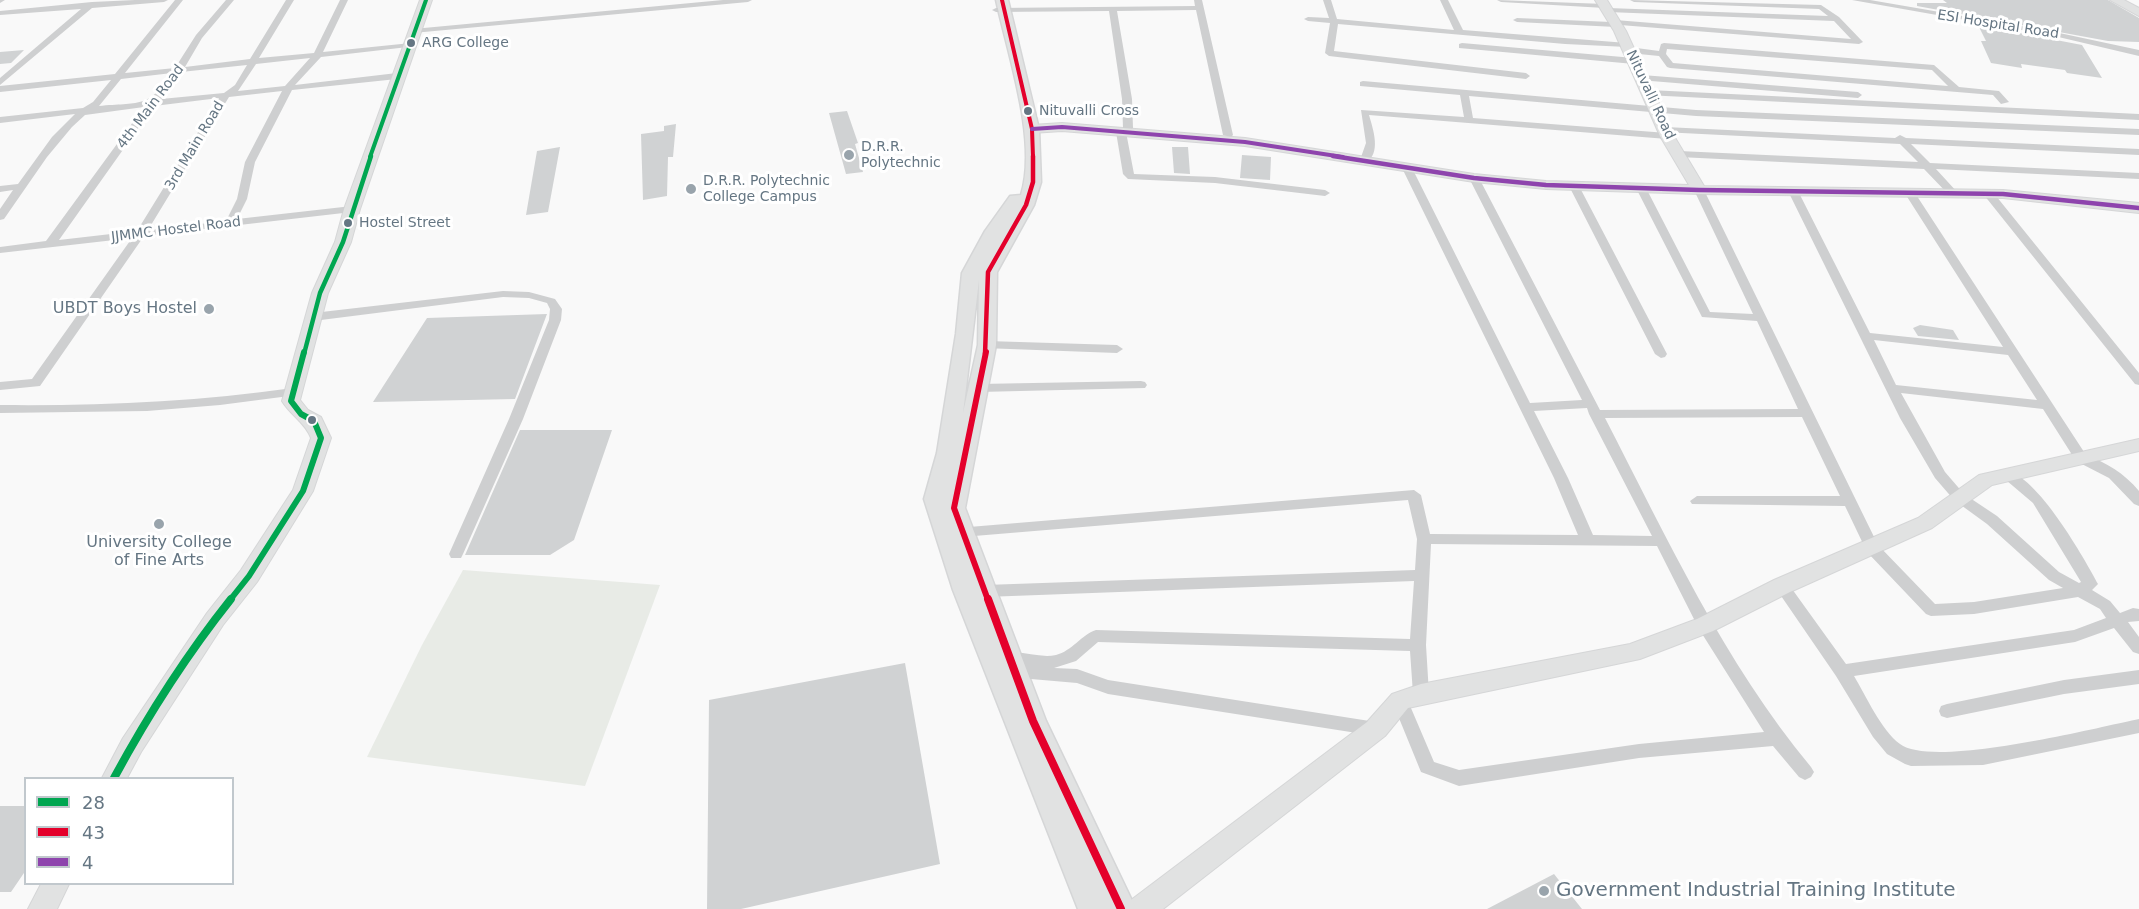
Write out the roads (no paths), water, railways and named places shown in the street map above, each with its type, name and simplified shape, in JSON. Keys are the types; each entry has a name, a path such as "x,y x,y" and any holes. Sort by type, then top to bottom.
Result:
{"main road":[{"path":"999,5 1019,98 1032,129 1033,182 1026,205 988,272 987,345 954,508 1033,721 1121,909"},
{"path":"1019,98 1018,196 993,231 971,273 965,334 947,453 935,499 965,590 1093,909"}],"street":[{"path":"0,13 93,2 164,0"},
{"path":"0,216 54,143 80,112 96,104 179,0"},
{"name":"4th Main Road","path":"50,244 151,103 164,92 199,37 230,0"},
{"name":"3rd Main Road","path":"0,386 36,383 140,234 226,95 238,87 290,0"},
{"path":"230,223 242,199 249,162 291,83 317,56 344,0"},
{"path":"115,777 132,745 215,619 249,576 303,491 321,438 314,421 301,414 291,401 293,392 320,293 344,242 352,209 397,76 426,0"},
{"path":"413,31 748,0"},
{"path":"1327,0 1334,21 1329,53 1523,64 1630,52"},
{"path":"1444,0 1452,17 1459,25 1459,33"},
{"path":"1501,0 1553,2 1609,13 1863,48"},
{"path":"1635,0 1821,7 1836,18 1863,48 1873,63"},
{"name":"ESI Hospital Road","path":"1856,0 2050,33 2139,53"},
{"path":"2116,0 2139,13"},
{"path":"0,82 93,2"},
{"path":"999,5 1113,10 1199,4 1228,135"},
{"path":"1113,10 1127,99 1124,130 1128,174 1132,177 1226,181 1325,193"},
{"path":"1517,20 1609,13 1836,18"},
{"name":"Nituvalli Road","path":"1609,13 1630,52 1666,133 1699,190"},
{"path":"1308,19 1662,54"},
{"path":"0,89 408,45"},
{"path":"1462,46 1523,64"},
{"path":"1662,54 1664,46 1934,69 1957,90"},
{"path":"1662,54 1670,65 1996,93 2004,102"},
{"path":"1839,60 1855,81 1857,94"},
{"path":"1523,64 1531,98"},
{"path":"0,120 397,76"},
{"path":"1642,78 1857,94 1870,104 1902,141 1953,193"},
{"path":"1363,84 1696,113 2139,132"},
{"path":"1464,93 1469,120"},
{"path":"1648,93 2139,117"},
{"path":"1365,160 1371,143 1364,112 1666,133 2139,152"},
{"path":"1032,129 1124,130 1245,141 1474,178 1574,186 1988,194 2105,202 2139,208"},
{"path":"1679,154 2139,176"},
{"path":"1407,168 1561,478 1588,541"},
{"path":"1474,178 1705,625 1778,738 1805,772"},
{"path":"0,189 22,186"},
{"path":"1574,186 1661,354"},
{"path":"1641,188 1706,315 1761,318"},
{"path":"1699,190 1872,548 1931,610 1974,608 2079,591 2090,584 2038,500 2007,475"},
{"path":"1793,191 1892,388 1940,474 1959,497 1992,520 2054,576 2105,605 2139,648"},
{"path":"1909,192 2081,458 2104,466 2124,482 2139,501"},
{"path":"1988,194 2139,381"},
{"name":"JJMMC Hostel Road","path":"0,250 352,209"},
{"path":"313,317 503,294 529,295 551,301 556,309 555,320 516,419 456,554"},
{"path":"1866,336 2012,352"},
{"path":"987,345 1117,350"},
{"path":"979,388 1141,385"},
{"path":"1892,388 2047,405"},
{"path":"0,409 53,410 132,407 248,399 293,392"},
{"path":"1525,407 1807,413"},
{"path":"1141,909 1376,729 1411,697 1632,653 1705,625 1782,586 1925,523 1941,513 1970,487 1986,480 2139,445"},
{"path":"962,532 1414,495 1424,539 1418,645 1411,697 1427,767 1458,778 1639,751 1778,738"},
{"path":"1697,501 1851,501"},
{"path":"1424,539 1662,541"},
{"path":"984,591 1422,575"},
{"path":"1782,586 1842,671 1879,732 1893,749 1911,759 1983,758 2139,726"},
{"path":"1842,671 2075,636 2133,615 2139,615"},
{"path":"1012,666 1056,663 1070,656 1086,640 1096,636 1418,645"},
{"path":"1012,666 1077,676 1108,687 1376,729"},
{"path":"1947,711 2064,687 2139,677"},
{"path":"42,909 55,885"}],"place":[{"name":"ARG College","path":"411,43"},
{"name":"Nituvalli Cross","path":"1028,111"},
{"name":"D.R.R. Polytechnic","path":"849,155"},
{"name":"D.R.R. Polytechnic College Campus","path":"691,189"},
{"name":"Hostel Street","path":"348,223"},
{"name":"UBDT Boys Hostel","path":"209,309"},
{"name":"University College of Fine Arts","path":"159,524"},
{"name":"Government Industrial Training Institute","path":"1544,891"}]}
